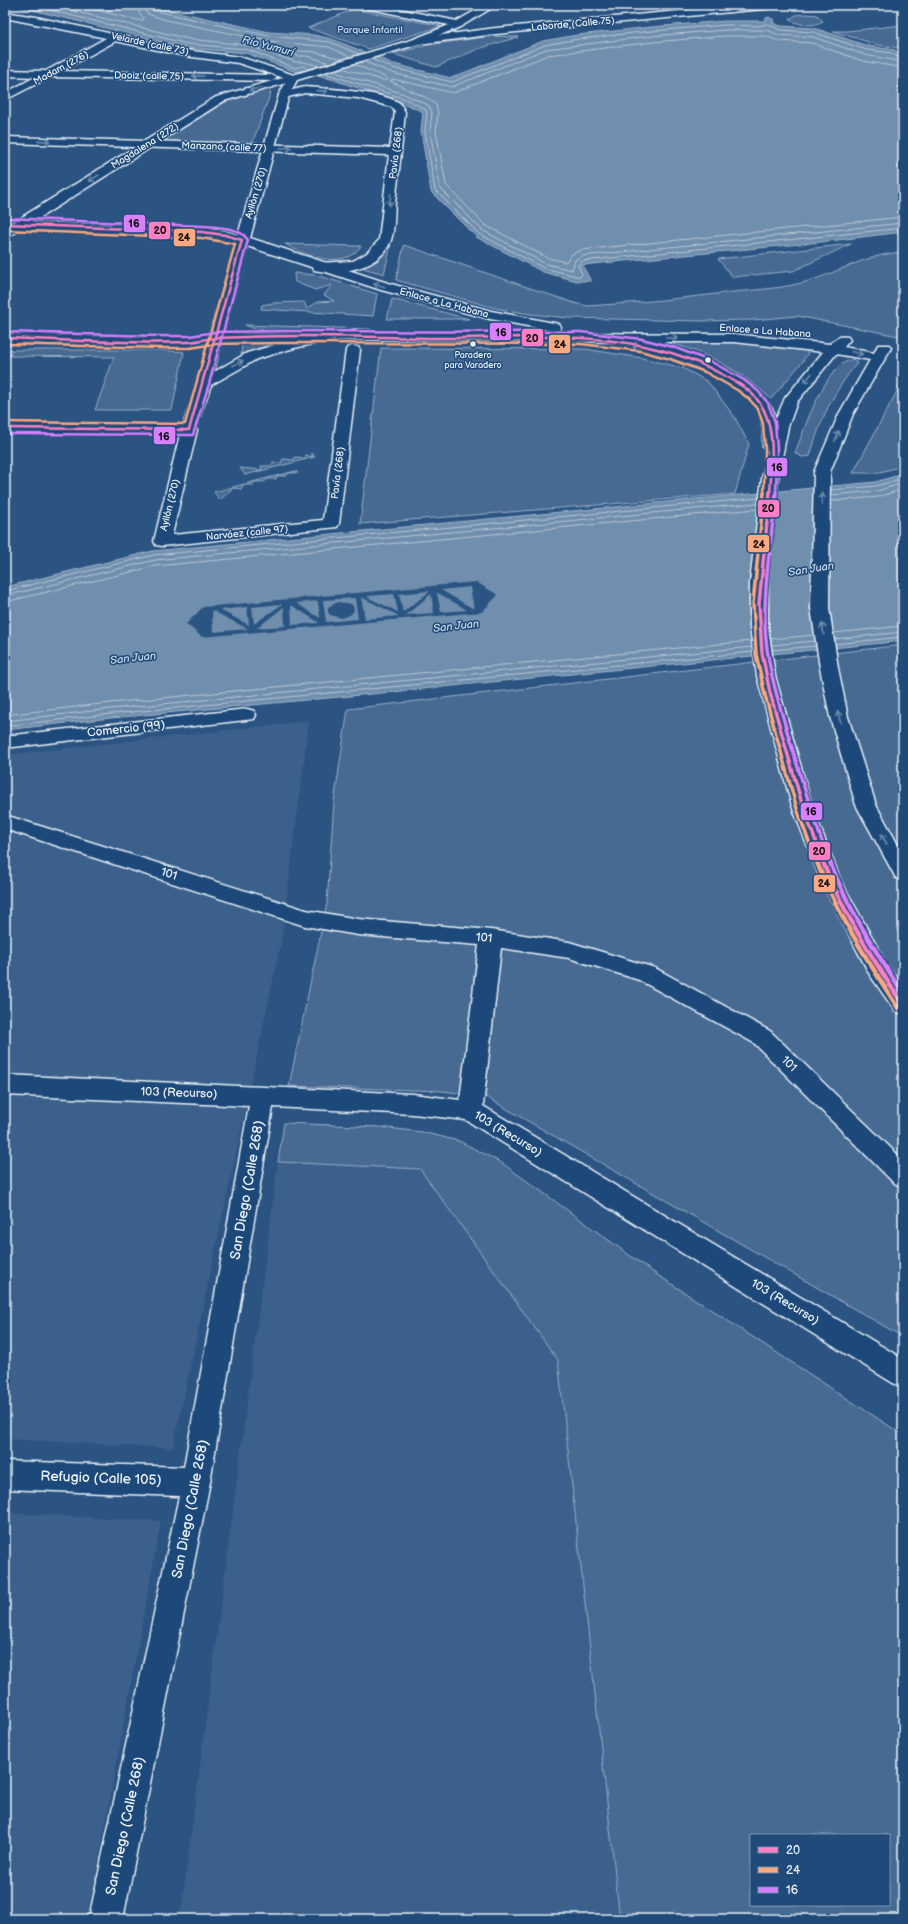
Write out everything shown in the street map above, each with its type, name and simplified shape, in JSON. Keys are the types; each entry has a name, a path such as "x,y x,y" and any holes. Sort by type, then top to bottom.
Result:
{"main road":[{"path":"365,5 458,24"},
{"path":"418,41 458,24 492,5"},
{"name":"Laborde (Calle 75)","path":"418,41 496,31 775,5"},
{"name":"Velarde (calle 73)","path":"5,15 116,37 185,53 240,60 297,77"},
{"name":"Madam (276)","path":"5,98 116,37"},
{"name":"Magdalena (272)","path":"5,234 220,98 418,41"},
{"name":"Daoiz (calle 75)","path":"5,73 297,77"},
{"name":"Ayllón (270)","path":"162,541 189,430 204,383 242,240 270,148 284,95 297,77"},
{"name":"Pavía (268)","path":"284,95 305,90 337,92 378,99 396,105 400,112 385,240 376,253 369,259 351,266 319,267"},
{"name":"Manzano (calle 77)","path":"5,140 396,152"},
{"name":"Enlace a La Habana","path":"5,224 202,232 225,235 386,288 467,309 553,327 731,327 789,331 839,343"},
{"path":"204,383 252,356 292,344 333,336"},
{"path":"5,338 159,342 190,342 215,338 333,336 734,338 839,343 881,353 846,414 822,472 820,608 829,668 839,717 866,805 903,873"},
{"path":"591,338 644,345 709,367 742,385 764,406 771,440 770,478 759,590 758,627 766,676 802,806 830,881 878,969 903,1005"},
{"path":"770,478 780,427 790,402 839,343"},
{"name":"Pavía (268)","path":"332,524 353,350"},
{"path":"5,428 189,430"},
{"name":"Narváez (calle 97)","path":"162,541 332,524"},
{"name":"Comercio (99)","path":"5,742 247,715"},
{"name":"101","path":"5,822 311,919 358,927 491,938 569,950 647,974 762,1037 903,1176"},
{"path":"471,1111 491,938"},
{"name":"103 (Recurso)","path":"5,1086 413,1104 471,1111 903,1374"},
{"name":"San Diego (Calle 268)","path":"106,1919 196,1482 263,1097"},
{"name":"Refugio (Calle 105)","path":"5,1475 196,1482"}],"shaded area":[{"path":"309,721 281,943 173,1448 5,1439 5,755"},
{"path":"278,1162 420,1169 558,1360 620,1919 180,1919"},
{"path":"5,1513 161,1521 88,1919 5,1919"}],"green space":[{"name":"Parque Infantil","path":"354,9 441,26 369,49 308,28"},
{"path":"796,15 817,15 823,21 816,24 806,25 797,23 790,19"},
{"path":"903,25 903,51 901,48 878,45 833,31 847,31"},
{"path":"492,36 518,37 478,49 436,67 393,54 428,45"},
{"path":"263,89 268,89 271,92 252,144 168,142 164,140 227,101"},
{"path":"285,244 361,246 354,254 335,260 324,259 303,253"},
{"path":"851,244 793,271 733,277 718,259"},
{"path":"391,245 384,274 363,268 379,260 387,248"},
{"path":"404,245 574,303 588,306 661,300 786,286 821,277 873,257 903,252 903,337 797,316 753,320 699,321 569,318 530,314 495,308 396,280"},
{"path":"294,273 316,275 377,294 373,316 261,309 262,305 273,303 304,302 307,309 317,302 334,301 324,295 332,285 315,290 295,282"},
{"path":"392,299 469,319 387,319"},
{"path":"245,325 371,329 366,331 255,329"},
{"path":"662,342 735,342 809,351 803,361 771,399 747,379 721,363 692,350"},
{"path":"242,344 277,344 241,354"},
{"path":"381,348 585,349 642,358 683,368 708,382 734,416 749,444 735,494 360,524"},
{"path":"5,350 159,350 184,352 172,410 95,410 114,357 5,356"},
{"path":"853,359 857,363 840,386 828,407 810,456 802,457 795,453 817,399 833,373 843,364"},
{"path":"903,380 903,466 876,473 853,473"},
{"path":"312,453 315,457 245,475 240,468 262,470 261,466 271,466 273,462 281,463 283,459 294,460 295,457 305,458 306,455 312,457"},
{"path":"295,471 298,473 289,473 286,476 277,476 276,479 268,479 264,482 254,482 253,485 243,485 241,489 233,488 220,500 214,492"},
{"path":"903,645 903,1337 486,1097 443,1091 289,1086 327,903 334,802 348,709"},
{"path":"284,1123 380,1127 422,1132 459,1141 502,1163 650,1270 903,1435 903,1919 620,1919 558,1360 420,1169 278,1162"}],"water":[{"name":"Río Yumurí","path":"12,5 146,5 269,32 314,35 332,39 394,64 451,78 543,41 577,35 725,21 765,21 766,18 769,17 774,20 773,23 781,26 814,28 868,46 895,50 898,53 903,53 903,232 821,242 582,265 591,281 577,281 543,272 476,237 431,192 421,131 423,112 401,102 303,70 296,72 246,53 187,48"},
{"name":"San Juan","path":"903,474 903,641 372,694 111,718 5,730 5,587 153,551 875,482"}],"pier":[{"path":"476,582 498,595 482,612 202,637 186,624 203,607","holes":["470,587 474,609 441,590","429,592 403,612 399,594","438,593 467,610 441,612","394,594 398,612 367,597","431,594 434,613 406,615","361,597 398,616 365,619","355,598 358,619 326,622 323,600","318,601 320,618 296,603","281,605 254,624 252,607","291,605 318,622 292,625","247,607 249,625 220,610","284,607 285,626 257,628","212,611 213,611 248,629 213,632"]},
{"path":"338,602 351,604 354,611 350,615 342,618 330,615 328,612 328,607"}],"transit line":[{"name":"16","path":"5,218 203,226 235,231 246,236 248,240 209,384 193,435 5,434"},
{"name":"20","path":"5,224 202,232 225,235 242,240 189,430 5,428"},
{"name":"24","path":"5,230 201,238 235,244 185,424 5,422"},
{"name":"16","path":"5,332 159,336 190,336 215,332 281,331 581,332 642,339 673,347 710,361 744,380 758,391 768,403 775,422 777,478 765,604 765,626 768,652 776,692 809,805 835,878 874,948 903,994"},
{"name":"20","path":"5,338 159,342 190,342 215,338 281,337 581,338 641,345 672,353 708,366 741,385 754,395 763,406 769,423 771,477 759,604 759,626 762,653 770,693 803,807 830,881 875,962 903,1005"},
{"name":"24","path":"5,344 159,348 190,348 216,344 281,343 581,344 640,351 670,359 705,372 737,390 749,399 758,409 763,424 765,477 753,604 753,626 756,654 765,695 797,809 824,883 870,965 898,1008"}],"place":[{"name":"Paradero para Varadero","path":"473,344"}]}
